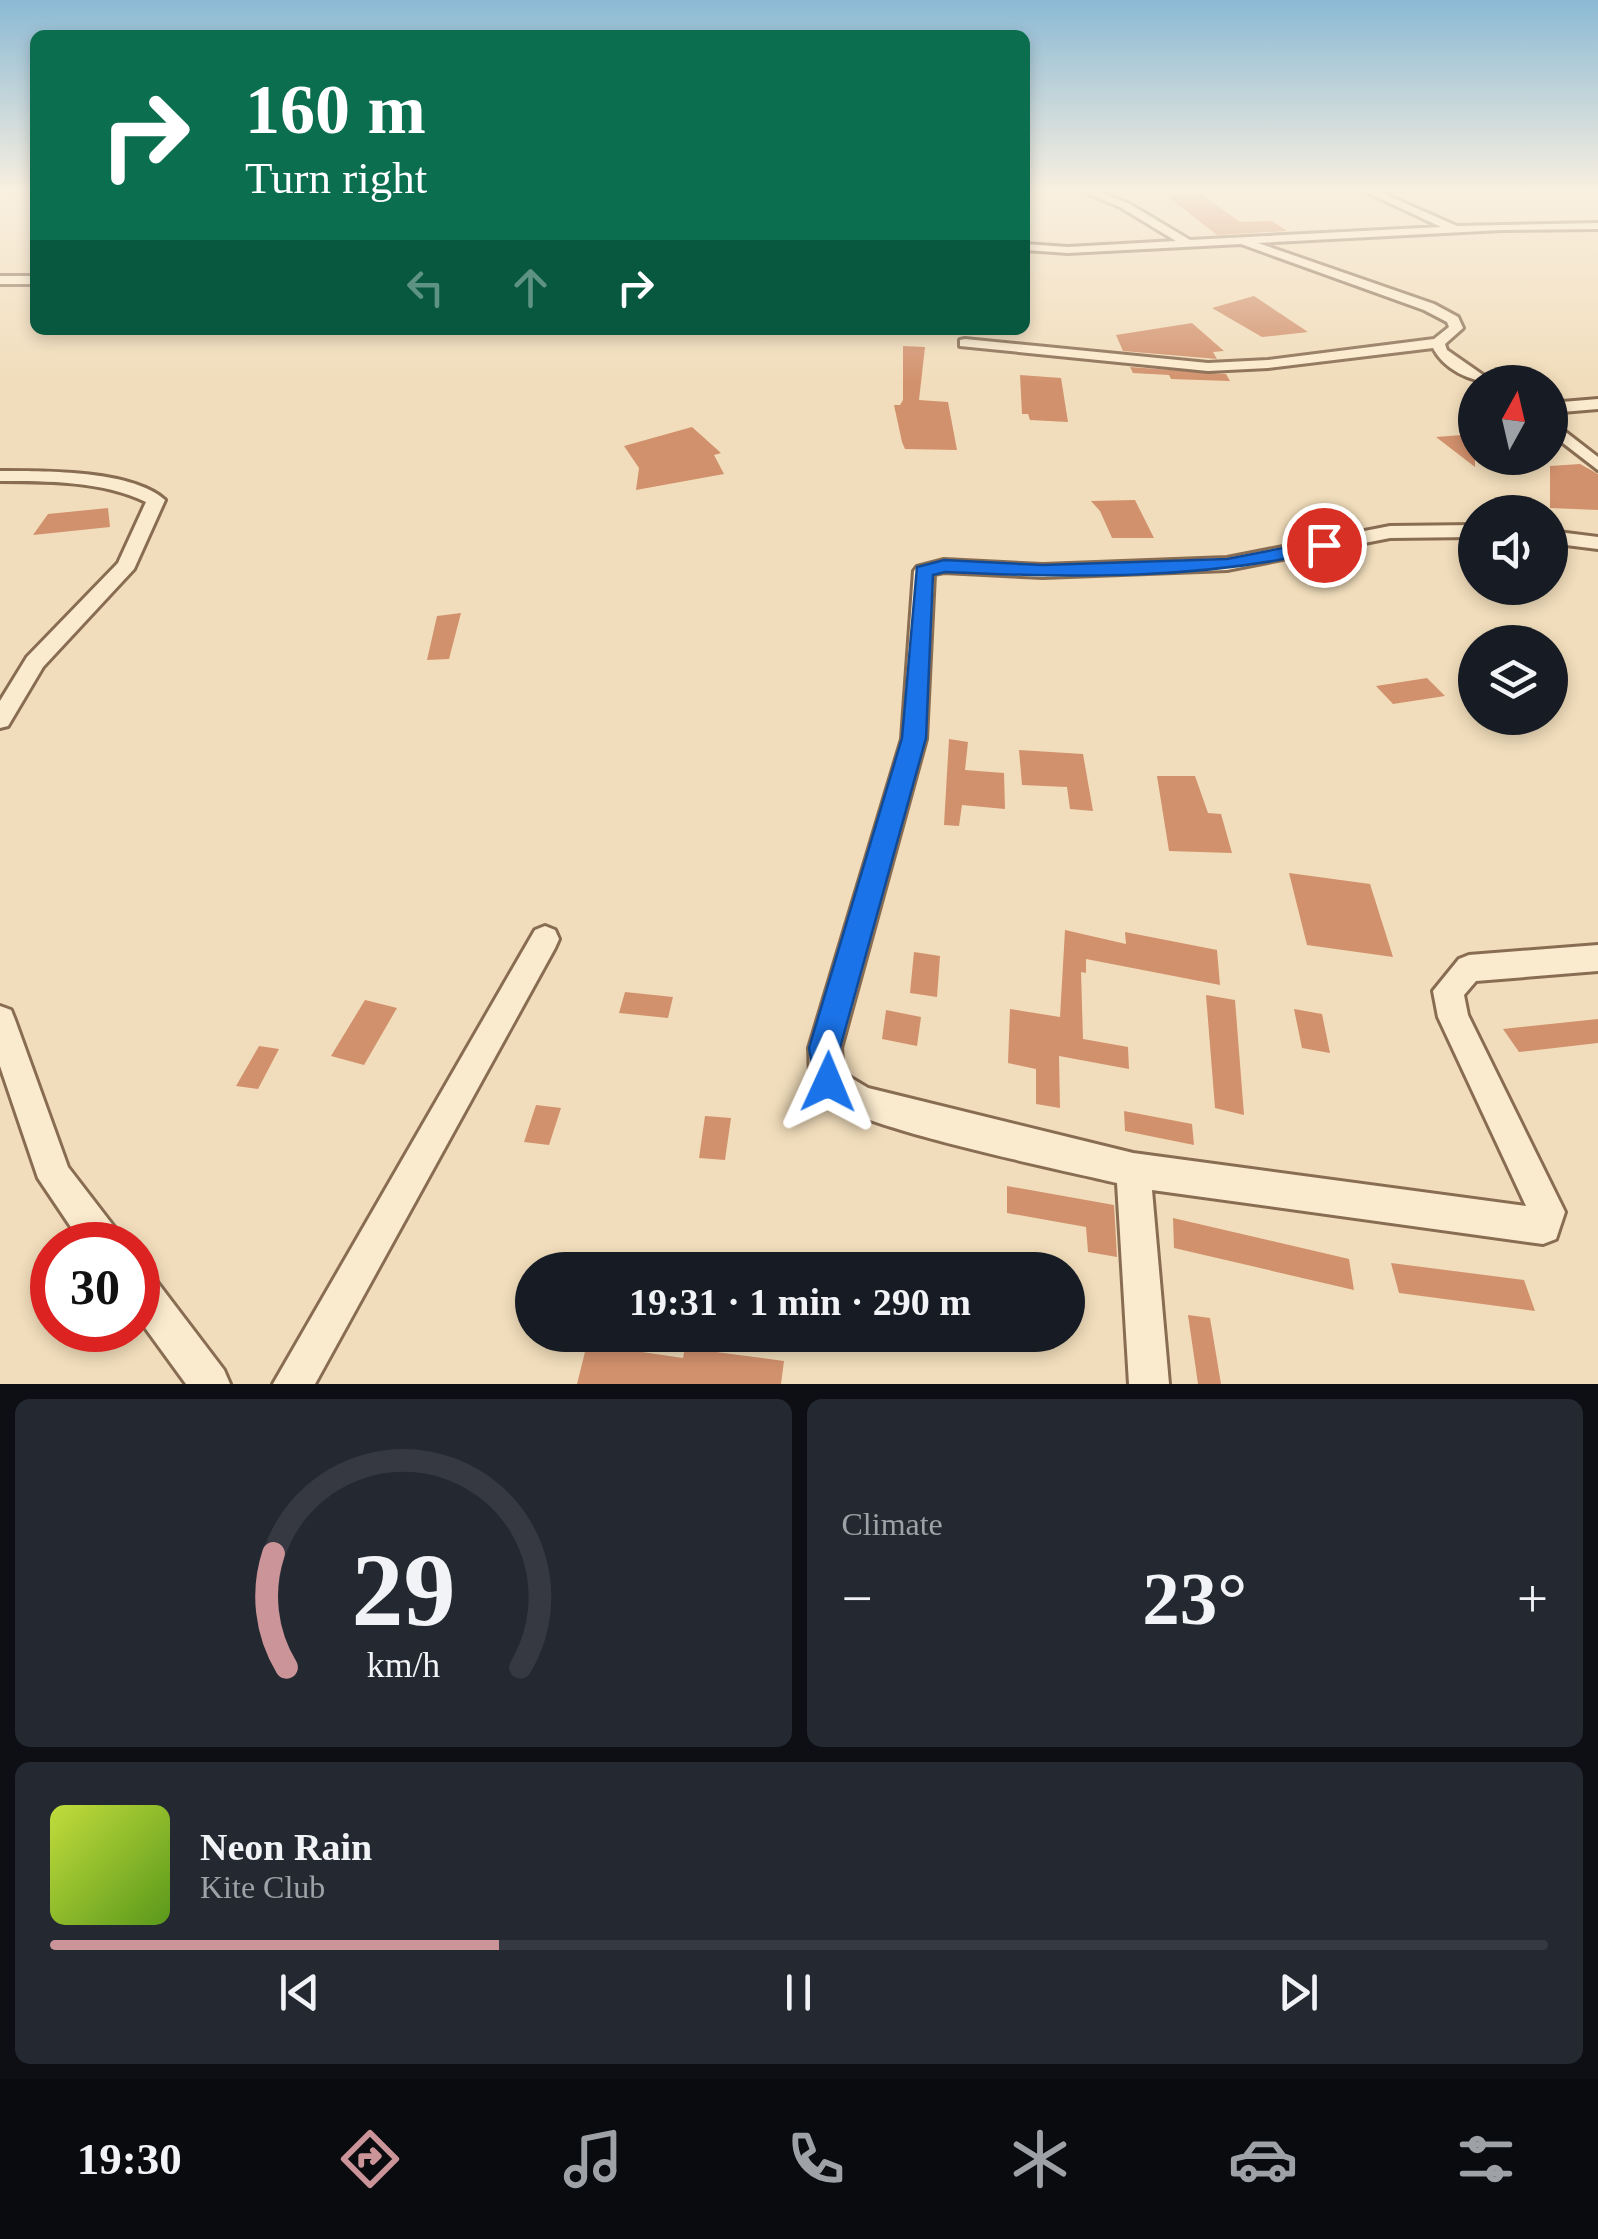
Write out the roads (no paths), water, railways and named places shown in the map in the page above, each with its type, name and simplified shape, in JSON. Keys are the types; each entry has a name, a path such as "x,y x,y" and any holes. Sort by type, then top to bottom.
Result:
{"street":[{"path":"965,343 1208,366 1268,364 1438,343 1456,328 1454,320 1428,307 1279,255"},
{"path":"0,280 30,280"},
{"path":"1438,343 1440,352 1458,367"},
{"path":"1568,406 1598,404"},
{"path":"1568,440 1598,466"},
{"path":"0,476 139,490 156,500 127,566 35,662 0,720"},
{"path":"1458,530 1390,532 1227,564 1043,571 944,566 924,571 914,738 824,1048 828,1082 862,1103 1132,1170 1543,1226 1547,1212 1453,1017 1448,990 1469,968 1598,958"},
{"path":"1568,540 1598,543"},
{"path":"294,1384 545,939"},
{"path":"0,1020 55,1178 88,1222"},
{"path":"1132,1170 1149,1384"},
{"path":"160,1317 210,1384"}]}
